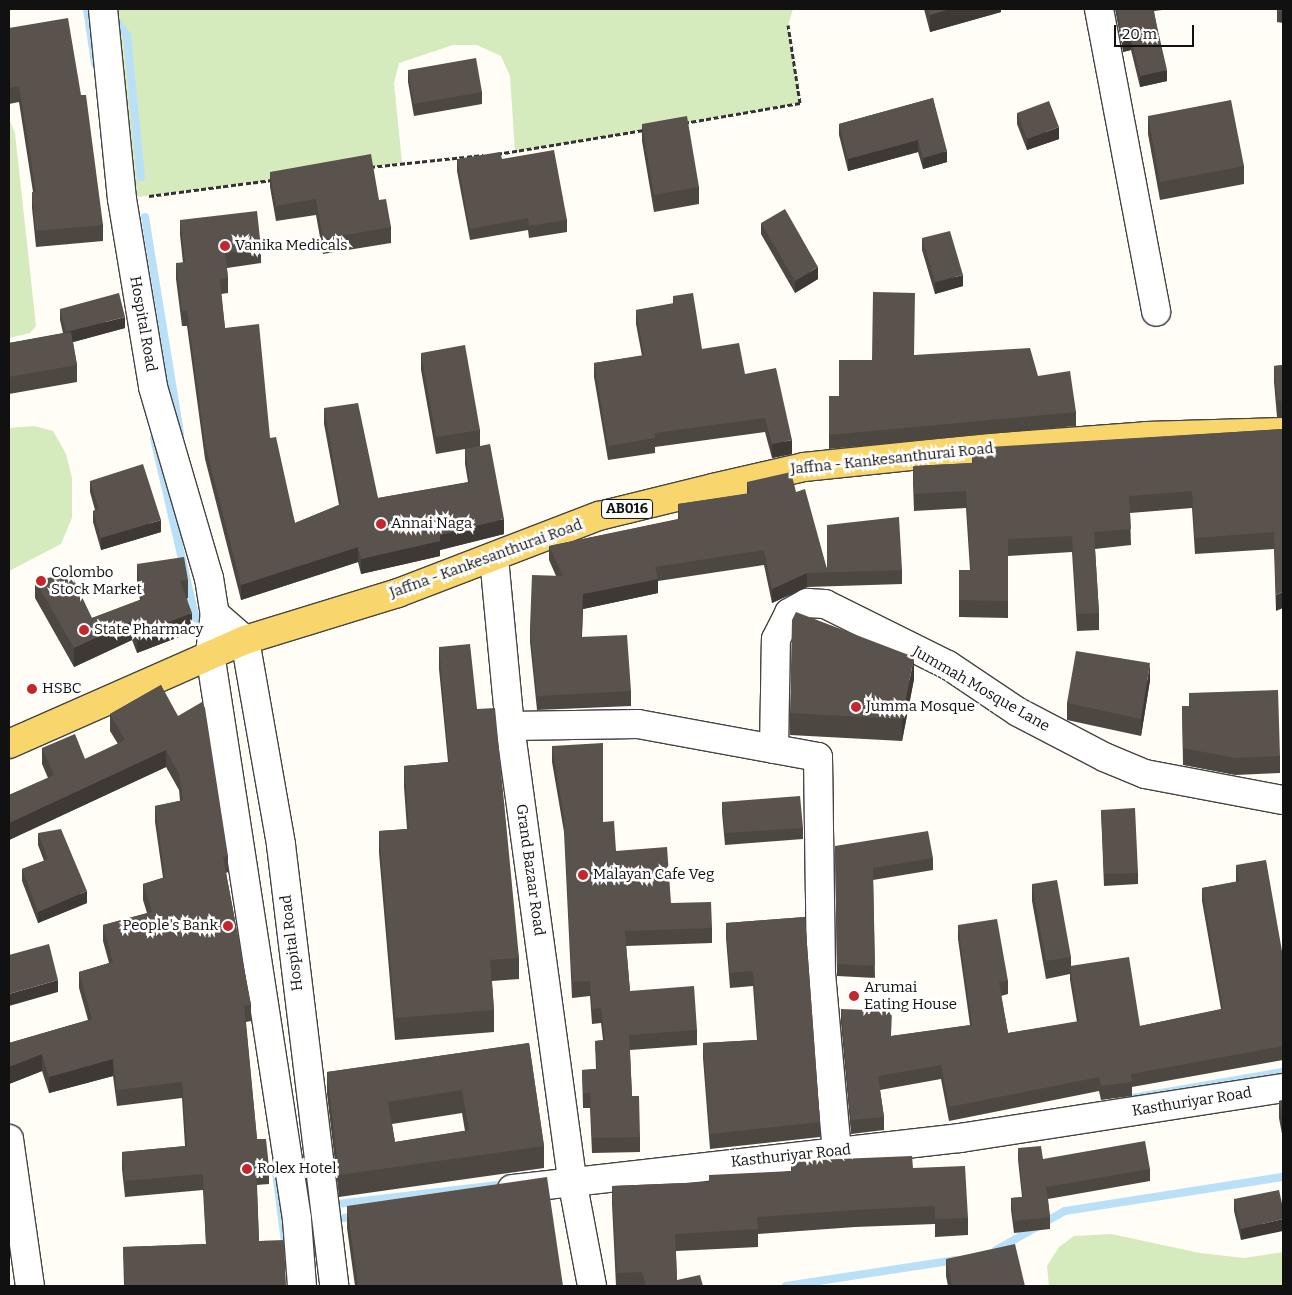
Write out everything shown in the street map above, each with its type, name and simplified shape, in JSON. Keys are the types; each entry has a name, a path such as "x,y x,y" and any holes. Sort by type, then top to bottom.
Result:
{"main road":[{"name":"Jaffna - Kankesanthurai Road","path":"9,744 210,653 494,558 599,516 804,467 1146,436 1283,432"}],"street":[{"path":"1099,9 1156,312"},
{"name":"Hospital Road","path":"104,17 122,199 153,387 209,578 215,614 210,653 297,1219 302,1286"},
{"name":"Grand Bazaar Road","path":"494,558 510,726 572,1180 592,1286"},
{"name":"Jummah Mosque Lane","path":"774,749 776,639 789,613 807,603 825,604 948,665 1018,712 1104,757 1145,774 1283,800"},
{"path":"215,614 245,640"},
{"name":"Hospital Road","path":"245,640 281,845 334,1286"},
{"path":"510,726 638,724 818,757 821,973 838,1151"},
{"name":"Kasthuriyar Road","path":"486,1192 572,1180 970,1136 1283,1088"},
{"path":"9,1139 30,1286"},
{"path":"297,1219 353,1212"}],"path":[{"path":"672,125 800,103 788,25"},
{"path":"363,168 515,152 653,128"},
{"path":"122,199 276,179"}],"green space":[{"path":"103,9 793,9 788,25 800,103 515,152 510,76 501,56 477,45 453,45 399,63 394,83 402,163 122,199"},
{"path":"9,119 15,133 36,326 30,333 9,338"},
{"path":"34,426 53,431 66,454 72,478 72,518 61,544 9,571 9,428"},
{"path":"1111,1234 1200,1253 1244,1258 1283,1252 1283,1286 1049,1286 1047,1266 1059,1247 1074,1236"}],"building":[{"path":"928,9 950,9 930,15"},
{"path":"1117,9 1153,9 1167,70 1140,76 1131,39 1123,41"},
{"path":"68,18 81,95 86,95 103,225 36,231 32,192 36,192 19,86 9,88 9,28"},
{"path":"476,58 482,92 414,104 408,70"},
{"path":"933,98 947,151 923,158 918,140 848,159 839,124"},
{"path":"1231,100 1244,166 1160,182 1148,116"},
{"path":"1049,101 1059,127 1027,139 1017,113"},
{"path":"687,116 699,187 654,195 642,124"},
{"path":"554,150 567,220 529,226 528,218 470,229 457,159 500,152 502,159"},
{"path":"371,154 379,200 386,199 391,227 323,239 316,199 276,206 270,172"},
{"path":"785,209 818,267 795,281 761,223"},
{"path":"257,211 261,248 225,253 228,278 220,279 225,328 259,324 270,438 276,437 295,523 341,504 324,408 358,403 378,498 470,482 465,449 490,444 504,519 440,535 440,541 361,559 358,547 241,585 205,444 187,310 182,311 176,263 185,262 180,220"},
{"path":"950,231 963,275 935,282 922,238"},
{"path":"873,292 915,293 914,355 1030,348 1038,376 1070,371 1076,412 829,435 829,396 839,396 839,360 872,360"},
{"path":"119,293 125,317 66,332 60,309"},
{"path":"693,293 702,349 739,343 745,374 776,368 792,440 772,444 765,418 655,433 655,438 608,446 594,363 644,355 636,310 674,303 673,296"},
{"path":"71,332 77,365 9,377 9,343"},
{"path":"465,345 480,430 436,437 421,353"},
{"path":"1283,365 1283,401 1277,400 1274,366"},
{"path":"1283,429 1283,592 1276,595 1274,532 1195,538 1192,491 1129,496 1131,529 1094,532 1099,613 1077,614 1072,536 1008,539 1008,601 959,600 959,570 971,570 966,491 914,494 913,466 973,463 972,449"},
{"path":"143,464 161,520 101,538 93,511 99,509 90,481"},
{"path":"791,472 796,492 805,489 827,569 827,525 899,517 902,570 807,573 772,589 764,550 655,567 658,579 583,594 581,637 627,635 631,691 537,696 530,627 532,575 563,576 549,546 680,519 678,504 750,493 747,482"},
{"path":"184,557 188,580 180,581 192,613 137,634 132,621 74,648 35,580 71,574 92,618 142,599 137,564"},
{"path":"796,612 914,657 902,719 790,713 792,620"},
{"path":"470,644 477,709 495,708 519,958 490,960 494,1010 395,1018 379,831 409,829 404,766 449,762 439,647"},
{"path":"1076,651 1150,663 1141,719 1067,703"},
{"path":"161,685 178,716 202,702 205,708 228,856 223,857 251,1005 244,1006 257,1139 266,1139 269,1167 256,1169 259,1241 284,1240 286,1286 125,1286 123,1247 206,1244 203,1174 125,1181 122,1152 187,1146 182,1082 117,1090 113,1059 49,1077 42,1054 9,1067 9,1043 92,1019 79,972 113,962 103,925 152,912 143,884 165,877 155,806 183,800 179,774 166,750 9,823 9,795 54,775 42,748 75,734 85,759 125,740 110,714"},
{"path":"1278,690 1280,756 1235,758 1183,748 1182,706 1189,706 1189,693"},
{"path":"603,743 603,822 614,821 616,851 667,847 671,903 711,902 712,928 625,931 630,991 694,986 697,1030 629,1035 632,1096 639,1096 640,1137 592,1138 590,1093 583,1093 582,1070 597,1069 595,1041 605,1040 601,1008 592,1009 590,981 572,982 564,817 552,746"},
{"path":"800,796 803,828 725,833 722,802"},
{"path":"1135,808 1138,873 1104,874 1101,810"},
{"path":"61,829 87,891 38,912 22,869 48,859 38,833"},
{"path":"928,831 933,858 873,868 875,966 837,964 835,846"},
{"path":"1266,860 1283,957 1283,1046 1131,1074 1132,1082 1101,1086 1099,1077 949,1107 941,1065 878,1076 884,1117 851,1120 841,1009 892,1011 891,1036 972,1025 958,925 997,919 1008,981 999,982 1008,1033 1079,1021 1070,966 1129,957 1140,1026 1223,1009 1202,888 1239,881 1236,865"},
{"path":"1057,880 1071,957 1046,961 1032,884"},
{"path":"805,917 820,1122 710,1134 703,1043 758,1040 753,971 730,973 726,923"},
{"path":"49,944 58,980 9,994 9,955"},
{"path":"529,1043 544,1146 339,1175 327,1072","holes":["462,1090 469,1130 395,1142 388,1102"]},
{"path":"1283,1100 1283,1122 1279,1101"},
{"path":"1145,1141 1150,1169 1046,1187 1050,1217 1014,1221 1011,1198 1023,1197 1018,1148 1041,1146 1043,1159"},
{"path":"912,1156 913,1168 965,1166 968,1218 935,1219 935,1206 757,1217 758,1229 675,1234 677,1280 700,1275 703,1286 646,1286 642,1272 617,1273 612,1186 709,1182 709,1175 792,1171 791,1161"},
{"path":"547,1177 563,1286 358,1286 347,1206"},
{"path":"1279,1190 1283,1208 1283,1219 1241,1229 1234,1199"},
{"path":"1015,1244 1025,1286 952,1286 946,1259"}],"waterway":[{"path":"87,9 95,63"},
{"path":"111,22 116,21 127,35 141,177"},
{"path":"145,217 180,434"},
{"path":"154,438 201,641"},
{"path":"1126,1099 1283,1072"},
{"path":"276,1172 285,1242"},
{"path":"996,1250 1065,1211 1283,1177"},
{"path":"304,1208 496,1185"},
{"path":"329,1220 358,1216"},
{"path":"786,1286 956,1260"}],"place":[{"name":"Vanika Medicals","path":"225,246"},
{"name":"Annai Naga","path":"381,524"},
{"name":"Colombo Stock Market","path":"41,581"},
{"name":"State Pharmacy","path":"84,630"},
{"name":"HSBC","path":"32,689"},
{"name":"Jumma Mosque","path":"856,707"},
{"name":"Malayan Cafe Veg","path":"583,875"},
{"name":"People's Bank","path":"228,926"},
{"name":"Arumai Eating House","path":"854,996"},
{"name":"Rolex Hotel","path":"247,1169"}]}
